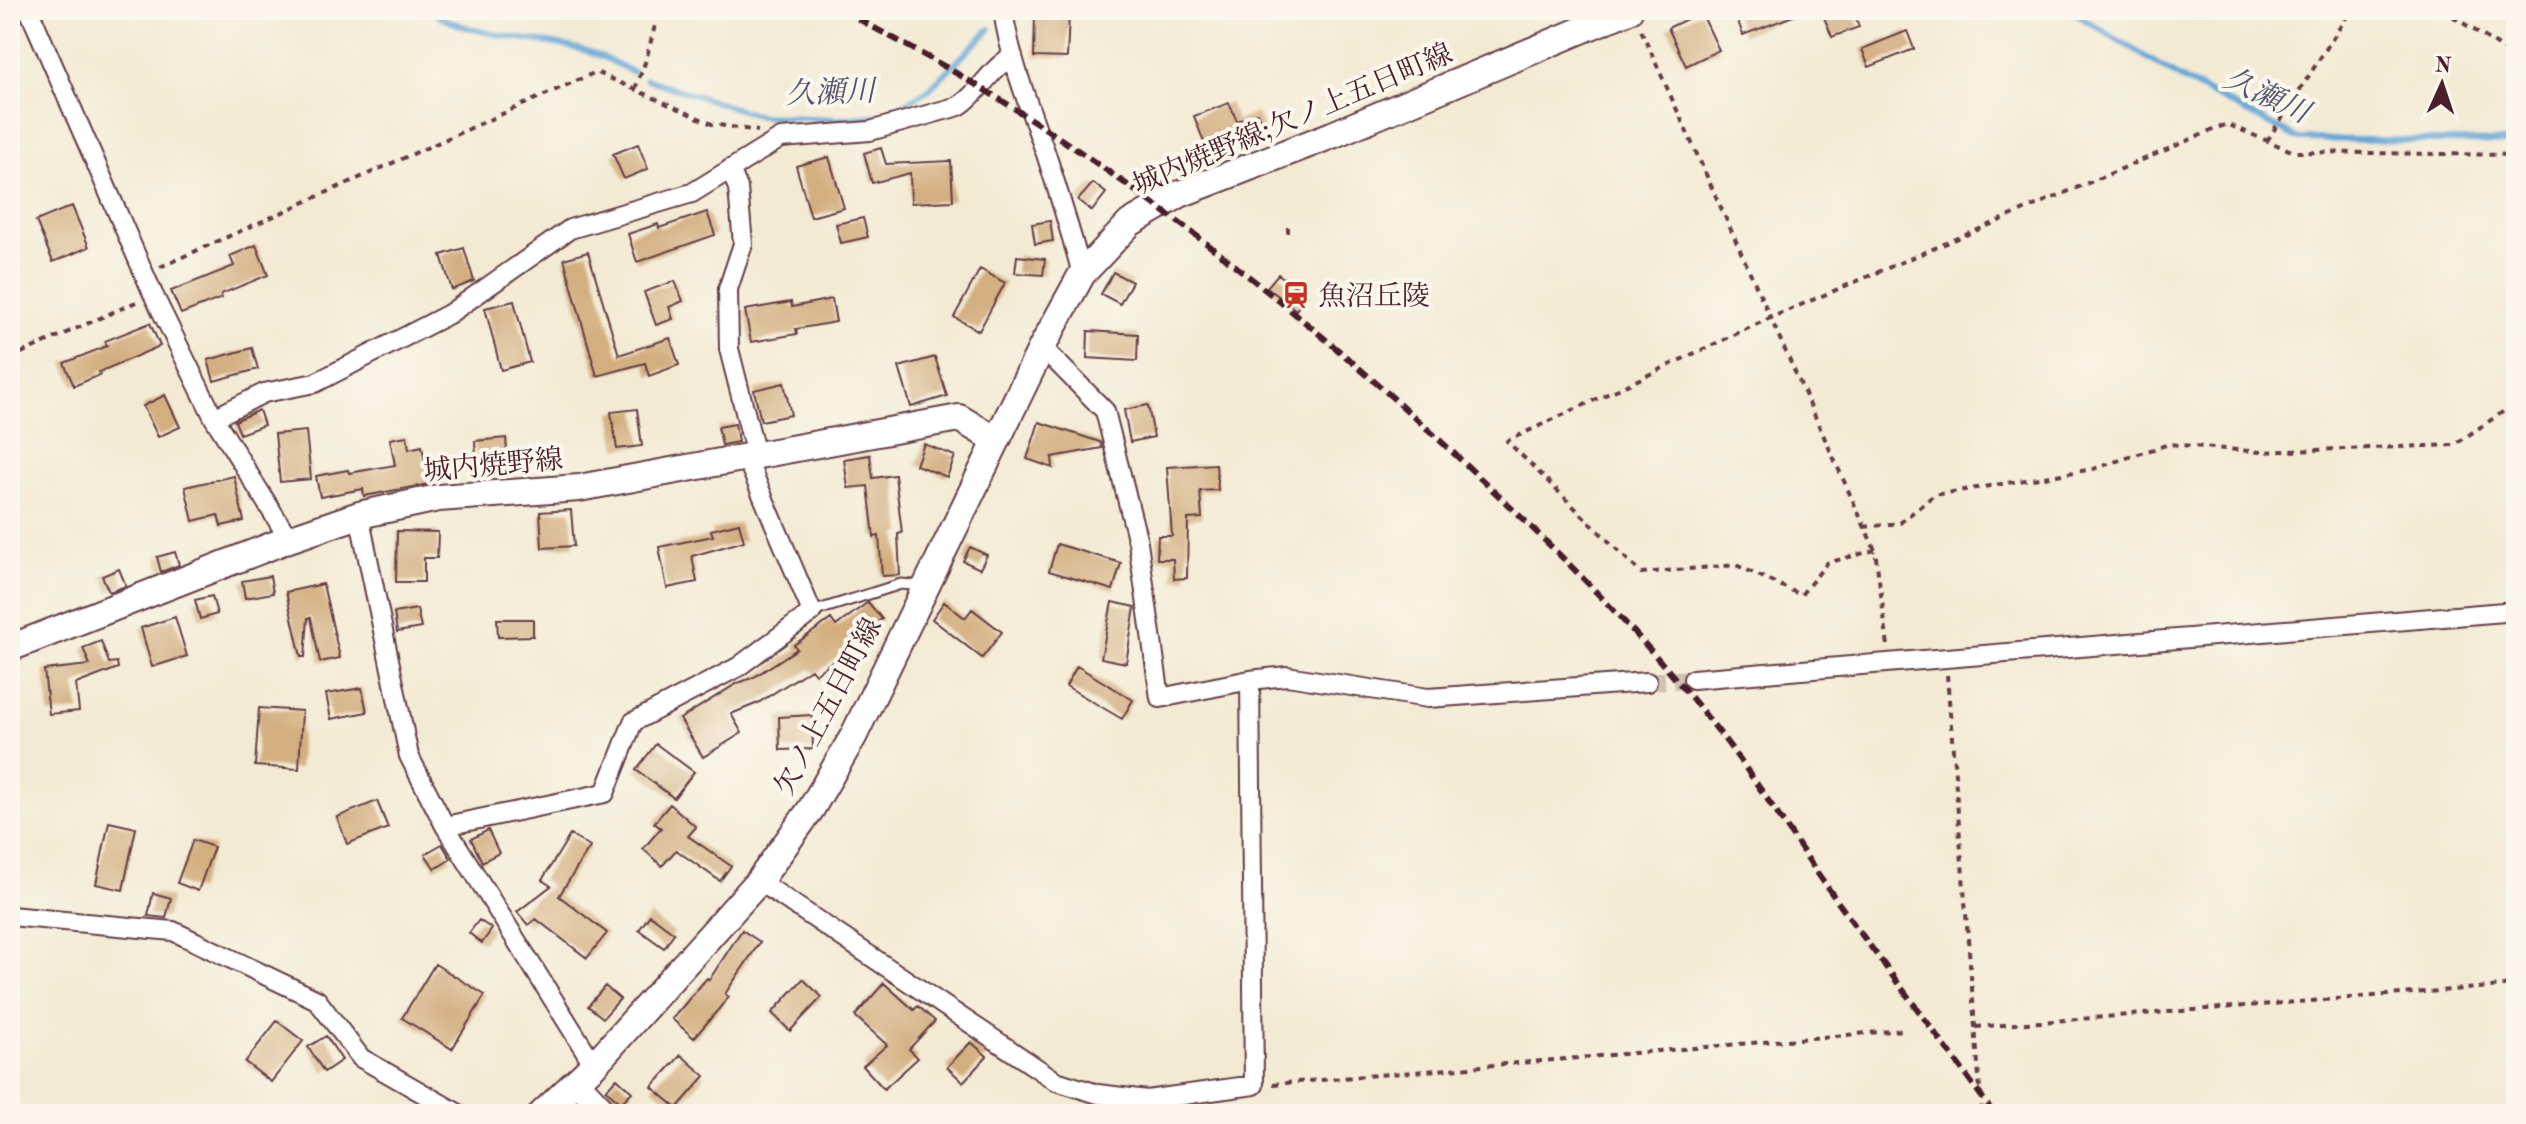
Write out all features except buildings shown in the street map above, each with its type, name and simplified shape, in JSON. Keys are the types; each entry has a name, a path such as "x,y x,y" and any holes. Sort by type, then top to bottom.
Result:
{"main road":[{"name":"城内焼野線;欠ノ上五日町線","path":"996,440 1082,274 1130,223 1180,194 1633,17"},
{"name":"城内焼野線","path":"10,648 289,539 359,515 438,498 579,488 959,418 996,440"},
{"name":"欠ノ上五日町線","path":"542,1114 585,1073 759,881 811,809 853,737 996,440"}],"street":[{"path":"29,10 143,274 214,418 289,539"},
{"path":"1003,10 1024,95 1067,219 1082,274"},
{"path":"214,418 264,393 315,383 449,314 570,229 692,193 781,138 870,131 959,106 972,98 998,65 1013,56"},
{"path":"445,826 605,793 633,722 738,667 812,612 751,456 729,349 728,289 743,244 738,188 730,169"},
{"path":"1042,347 1105,411 1138,542 1160,698 1287,676 1428,698 1647,682"},
{"path":"359,515 409,756 607,1114"},
{"path":"1693,679 2516,611"},
{"path":"759,881 1056,1081 1098,1094 1147,1100 1254,1085 1250,680"},
{"path":"10,916 173,931 317,1000 361,1058 459,1114"}],"lane":[{"path":"812,612 901,584 925,586"}],"path":[{"path":"635,89 659,10"},
{"path":"2267,141 2351,10"},
{"path":"2443,10 2516,57"},
{"path":"1633,17 1875,550 1890,662"},
{"path":"143,274 596,72 712,124 781,138"},
{"path":"1875,550 1827,563 1801,595 1736,565 1641,573 1507,441 1770,318 2227,124 2294,152 2516,155"},
{"path":"1288,227 1288,235"},
{"path":"10,358 153,294"},
{"path":"1864,527 1900,523 1934,495 2093,469 2169,444 2260,452 2454,445 2516,403"},
{"path":"1946,657 1982,1114"},
{"path":"1976,1027 2516,985"},
{"path":"1254,1085 1904,1030"}],"waterway":[{"name":"久瀬川","path":"430,10 447,20 488,33 593,53 633,72"},
{"name":"久瀬川","path":"2069,10 2180,78 2299,139 2516,142"},
{"name":"久瀬川","path":"646,79 759,116 837,119 885,115 928,90 990,29"}],"tunnel":[{"path":"1647,682 1693,679"}],"railway":[{"path":"842,10 1004,102 1201,239 1387,393 1532,528 1589,584 1695,701 1994,1114"}],"place":[{"name":"魚沼丘陵","path":"1296,295"}]}
